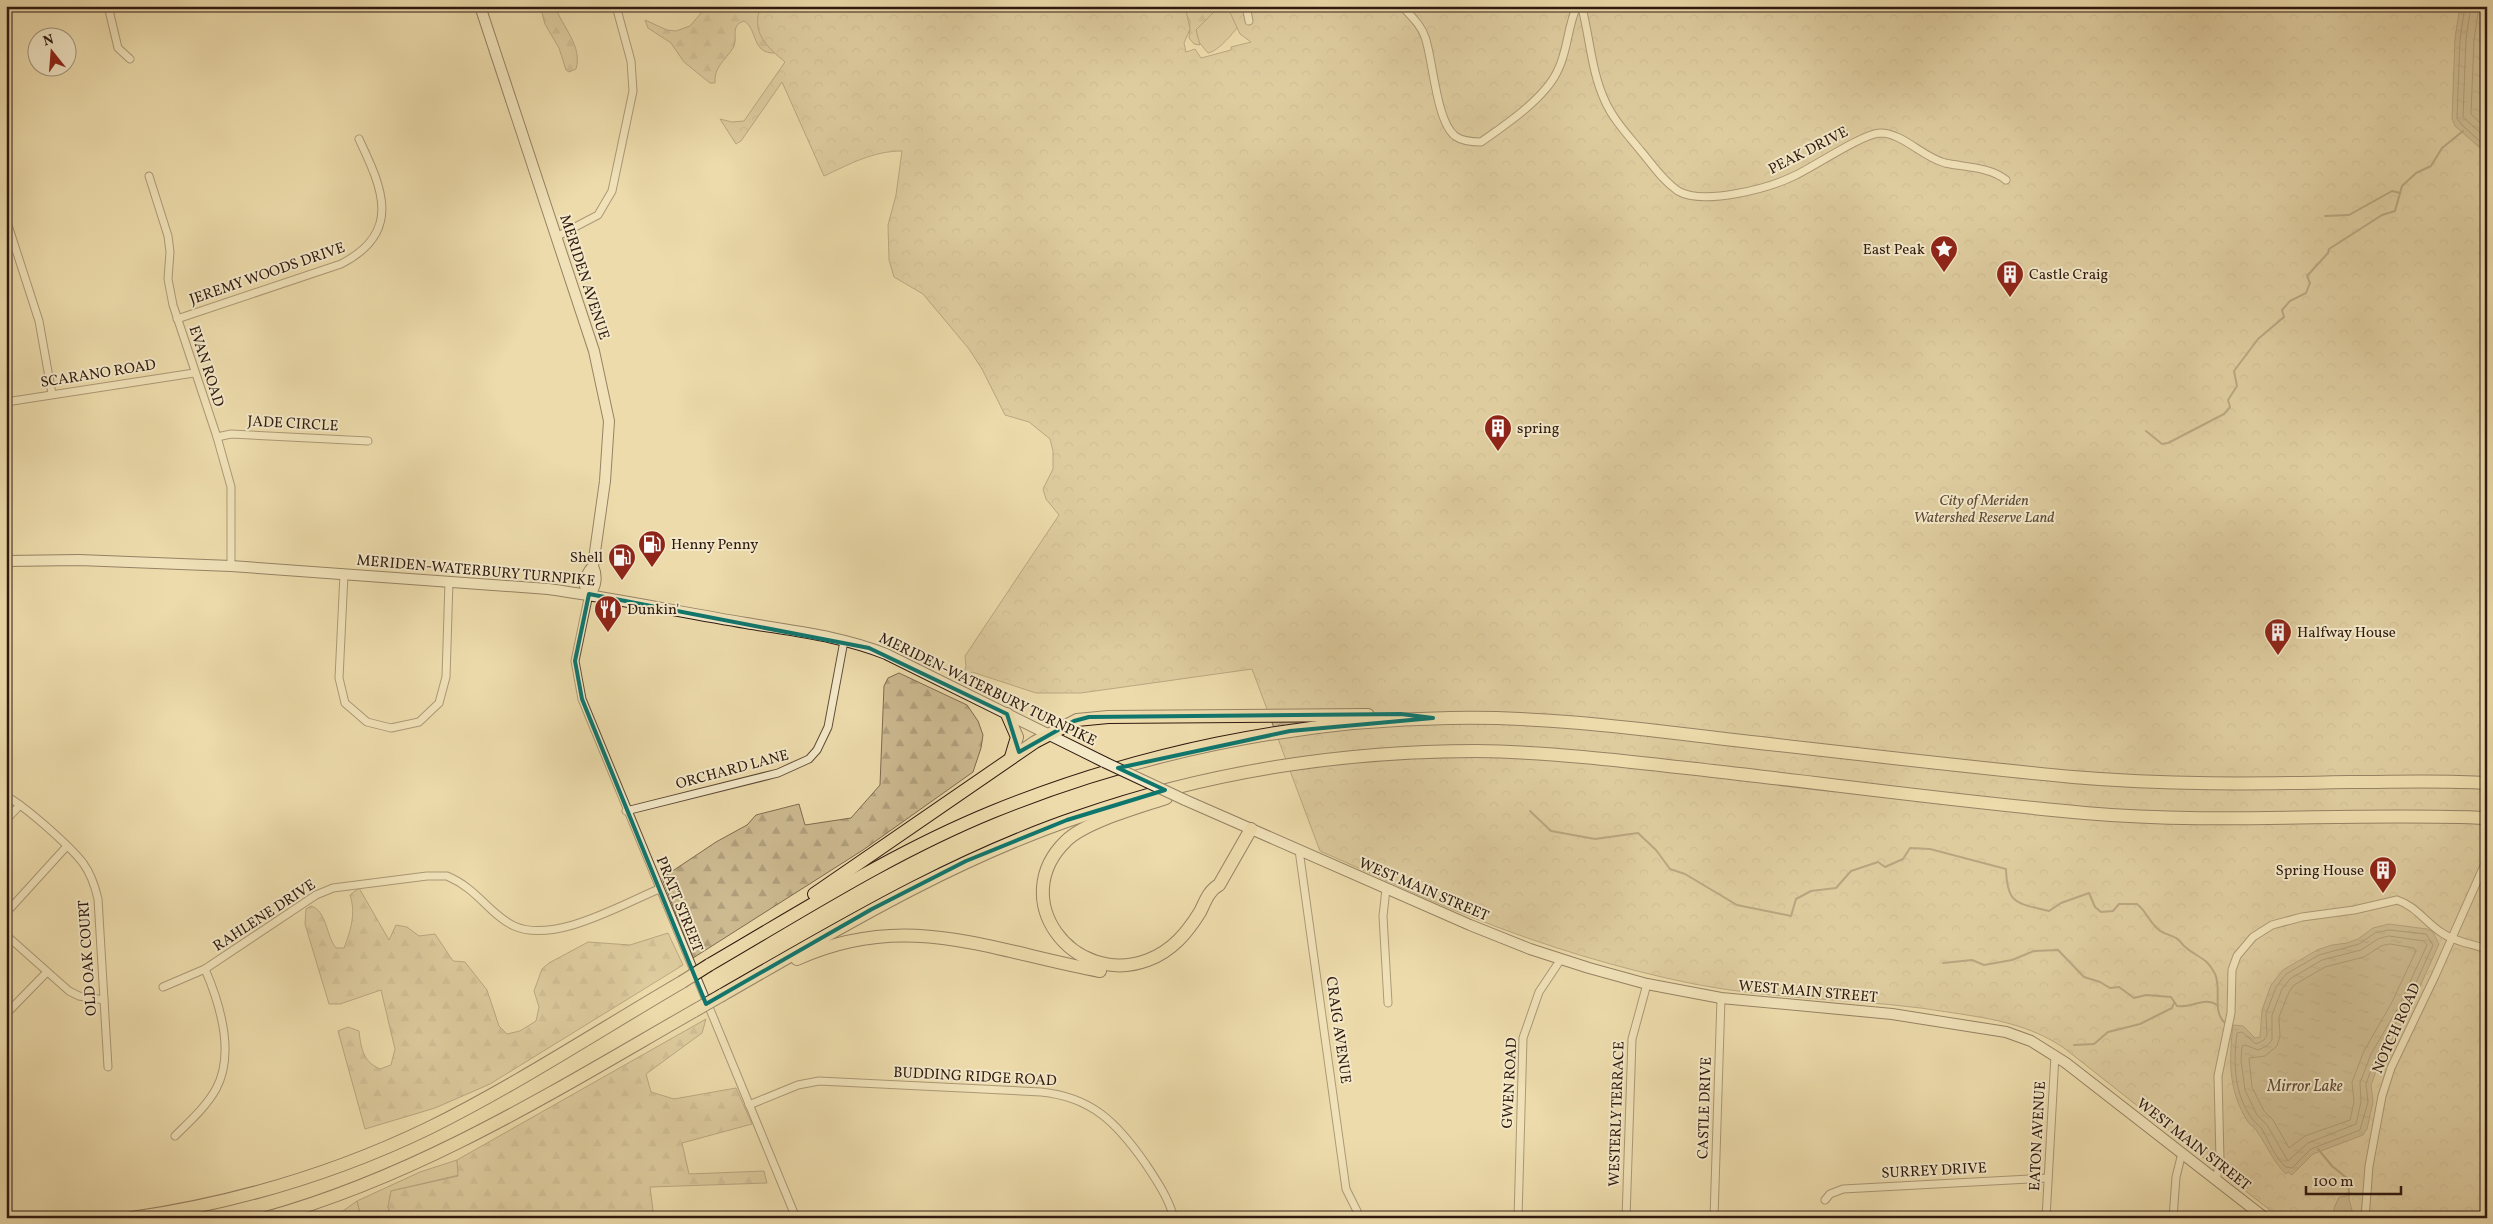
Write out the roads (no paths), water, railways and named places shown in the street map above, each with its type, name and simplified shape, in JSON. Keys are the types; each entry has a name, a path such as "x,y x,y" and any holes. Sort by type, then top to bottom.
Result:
{"highway":[{"path":"1007,714 1017,738 1012,758"},
{"path":"740,947 758,930 1012,758 1048,734 1077,720 1094,717 1404,714 1433,718"},
{"path":"132,1218 188,1208 269,1188 336,1166 395,1143 499,1091 709,965 902,854 996,811 1079,781 1150,760 1248,738 1334,725 1433,718 1519,718 1579,722 1931,763 2126,781 2204,784 2487,783"},
{"path":"266,1218 363,1186 448,1149 516,1113 896,895 997,847 1099,809 1227,776 1297,764 1367,756 1431,752 1512,752 1616,760 2107,815 2214,819 2483,817"},
{"path":"1219,885 1212,890 1195,920 1176,943 1151,958 1127,965 1101,964 1076,953 1054,930 1044,903 1044,886 1049,865 1058,850 1074,834 1166,798 1209,786 1227,776"},
{"path":"742,983 760,978 823,948 860,939 897,934 943,937 1109,972 1140,971 1165,961 1186,945 1197,932 1218,895 1219,885 1251,829"}],"main road":[{"name":"MERIDEN AVENUE","path":"480,6 594,351 609,421 605,481 593,566 596,574 594,587 589,594"},
{"name":"MERIDEN-WATERBURY TURNPIKE","path":"6,561 74,560 231,566 449,581 589,594 844,641 892,657 1104,762 1311,856"},
{"name":"WEST MAIN STREET","path":"1311,856 1500,938 1561,959 1647,984 1721,998 1940,1020 2019,1036 2055,1055 2265,1218"}],"street":[{"path":"108,6 118,48 130,59"},
{"path":"556,237 598,215 612,190 634,91 632,61 616,6"},
{"path":"1246,6 1249,20"},
{"path":"1402,6 1421,28 1426,38 1432,74 1447,123 1455,136 1481,142 1545,91 1557,73 1571,19 1578,6"},
{"name":"PEAK DRIVE","path":"1578,6 1583,12 1595,70 1605,101 1621,128 1657,172 1670,185 1686,194 1720,195 1780,182 1860,140 1882,133 1898,138 1935,160 1993,173 2006,180"},
{"name":"JEREMY WOODS DRIVE","path":"177,319 341,264 361,253 378,228 383,203 377,177 359,139"},
{"name":"EVAN ROAD","path":"149,176 168,236 170,294 194,373 217,437 231,487 231,566"},
{"path":"6,218 37,313 52,394"},
{"name":"SCARANO ROAD","path":"6,402 194,373"},
{"name":"JADE CIRCLE","path":"217,437 231,434 368,440"},
{"path":"344,574 339,678 346,703 367,722 392,728 420,722 439,703 446,677 449,581"},
{"name":"PRATT STREET","path":"589,594 575,661 577,681 582,699 626,811 796,1218"},
{"name":"ORCHARD LANE","path":"626,811 778,773 809,759 817,750 828,728 844,641"},
{"name":"OLD OAK COURT","path":"6,796 20,805 67,846 83,863 90,874 96,892 108,1067"},
{"path":"6,820 20,805"},
{"path":"6,914 67,846"},
{"name":"CRAIG AVENUE","path":"1299,850 1346,1190 1357,1211"},
{"name":"NOTCH ROAD","path":"2365,1218 2369,1166 2387,1078 2486,864"},
{"name":"RAHLENE DRIVE","path":"163,986 205,969 316,895 352,884 427,876 447,876 462,882 499,916 514,926 534,932 553,931 575,924 659,889"},
{"path":"1386,889 1384,924 1388,1003"},
{"path":"2216,1180 2220,1160 2217,1090 2219,1062 2231,1013 2233,963 2244,945 2262,930 2284,921 2397,900 2413,908 2431,925 2452,939 2487,949"},
{"path":"6,935 46,973 69,991 80,996 104,1000"},
{"name":"GWEN ROAD","path":"1518,1218 1523,1038 1539,992 1561,959"},
{"path":"175,1136 200,1111 215,1090 223,1072 224,1038 211,982 205,969"},
{"path":"6,1014 46,973"},
{"name":"WESTERLY TERRACE","path":"1626,1218 1632,1039 1647,984"},
{"name":"CASTLE DRIVE","path":"1714,1218 1721,998"},
{"name":"EATON AVENUE","path":"2046,1218 2055,1055"},
{"name":"BUDDING RIDGE ROAD","path":"749,1105 798,1085 819,1082 1041,1092 1068,1097 1093,1108 1124,1134 1161,1186 1174,1218"},
{"path":"2173,1218 2176,1177 2182,1153"},
{"name":"SURREY DRIVE","path":"1825,1200 1830,1194 1843,1188 2048,1178"}],"water":[{"path":"2460,6 2487,6 2487,154 2455,126 2452,118 2455,38"},
{"name":"Mirror Lake","path":"2389,924 2427,929 2433,932 2439,944 2408,1013 2381,1058 2371,1085 2373,1102 2367,1129 2363,1135 2313,1154 2292,1175 2288,1172 2286,1174 2256,1130 2248,1122 2237,1099 2233,1087 2231,1063 2233,1025 2243,1026 2255,1038 2260,1037 2262,1010 2271,985 2283,970 2317,950 2347,943 2358,939 2373,928"},
{"path":"2348,1192 2350,1192 2349,1199 2354,1218 2335,1218 2334,1208 2339,1197 2347,1196"}],"waterway":[{"path":"2146,431 2162,444 2168,443 2224,414 2230,407 2228,400 2237,386 2234,371 2258,339 2284,317 2282,310 2290,301 2306,293 2310,283 2307,276 2328,253 2329,249 2382,215 2395,211 2402,186 2416,173 2431,166 2442,148 2463,131"},
{"path":"2325,216 2349,215 2392,191 2400,193"},
{"path":"1530,811 1551,831 1595,839 1638,833 1656,850 1670,869 1685,874 1737,905 1791,916 1796,899 1811,891 1836,888 1851,871 1878,862 1885,867 1903,859 1910,848 1930,849 2006,869 2009,890 2016,900 2022,904 2049,911 2061,903 2089,893 2095,907 2101,912 2113,911 2119,904 2137,904 2159,930 2177,939 2189,950 2205,960 2212,968 2218,986 2220,1017 2224,1022"},
{"path":"1943,963 1972,960 1984,965 2012,960 2034,951 2058,950 2084,977 2100,982 2110,988 2119,987 2134,998 2146,995 2171,997 2177,1006 2187,1006 2202,1002 2217,1005"},
{"path":"2074,1045 2094,1044 2108,1032 2140,1024 2172,1008 2174,1003"},
{"path":"2318,1149 2332,1166 2348,1179 2349,1193"}],"place":[{"name":"East Peak","path":"1944,273"},
{"name":"Castle Craig","path":"2010,298"},
{"name":"spring","path":"1498,452"},
{"name":"Henny Penny","path":"652,568"},
{"name":"Shell","path":"622,581"},
{"name":"Dunkin'","path":"608,633"},
{"name":"Halfway House","path":"2278,656"},
{"name":"Spring House","path":"2383,894"}],"park label":[{"name":"City of Meriden Watershed Reserve Land","path":"1984,508"}]}
